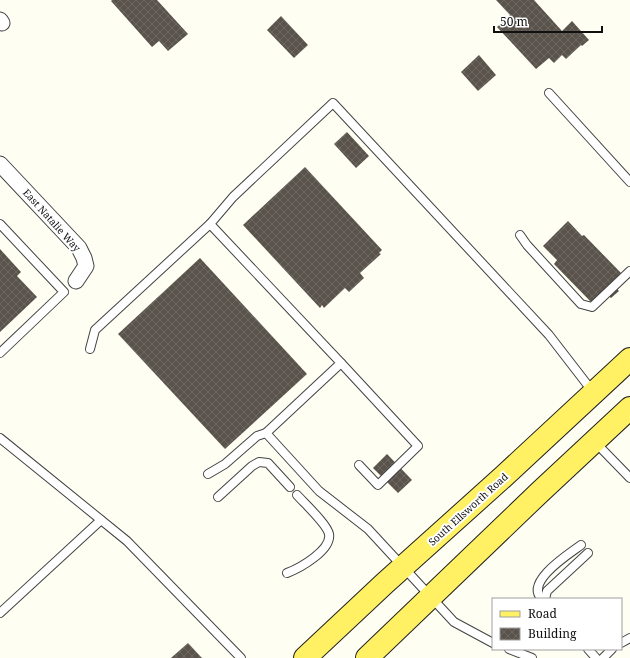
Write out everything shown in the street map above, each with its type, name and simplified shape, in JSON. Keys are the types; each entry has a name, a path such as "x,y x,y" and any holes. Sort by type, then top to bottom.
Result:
{"main road":[{"name":"South Ellsworth Road","path":"305,658 630,359"},
{"path":"367,658 630,408"}],"street":[{"name":"East Natalie Way","path":"0,164 79,248 86,266 76,281"}],"lane":[{"path":"549,93 630,182"},
{"path":"90,349 95,330 210,224 233,196 333,103 549,335 594,393"},
{"path":"0,224 64,292"},
{"path":"210,224 418,446 378,485 359,465"},
{"path":"520,235 527,245 581,304 592,307 630,271"},
{"path":"0,353 76,281"},
{"path":"208,474 225,464 257,436 266,434 341,363"},
{"path":"266,434 319,491 368,529 454,622 492,642"},
{"path":"0,438 127,541 241,658"},
{"path":"595,441 630,478"},
{"path":"218,497 252,466 259,462 268,463 290,487"},
{"path":"288,573 309,562 328,544 329,534 324,525 297,495"},
{"path":"0,612 101,520"},
{"path":"541,598 538,595 537,587 541,579 556,564 581,545"},
{"path":"545,598 547,591 588,553"},
{"path":"512,650 532,658"},
{"path":"589,650 596,658"},
{"path":"603,658 611,650"}],"building":[{"path":"157,0 188,34 168,51 159,41 152,47 111,1"},
{"path":"496,0 534,0 562,31 572,21 589,40 582,46 581,45 566,59 562,55 554,63 549,58 536,69 497,27 510,15"},
{"path":"281,16 308,45 294,58 267,30"},
{"path":"479,55 496,75 478,91 461,72"},
{"path":"347,132 369,156 356,168 334,144"},
{"path":"305,167 382,250 379,253 381,254 360,273 364,278 349,292 345,288 324,308 322,305 320,308 243,225"},
{"path":"568,221 582,236 584,235 621,273 611,283 619,291 611,298 603,291 591,302 554,264 557,260 543,246"},
{"path":"0,249 21,272 17,276 37,297 0,332"},
{"path":"200,258 307,374 225,449 118,334"},
{"path":"387,454 412,480 398,493 373,468"},
{"path":"188,643 202,658 171,658"}]}
